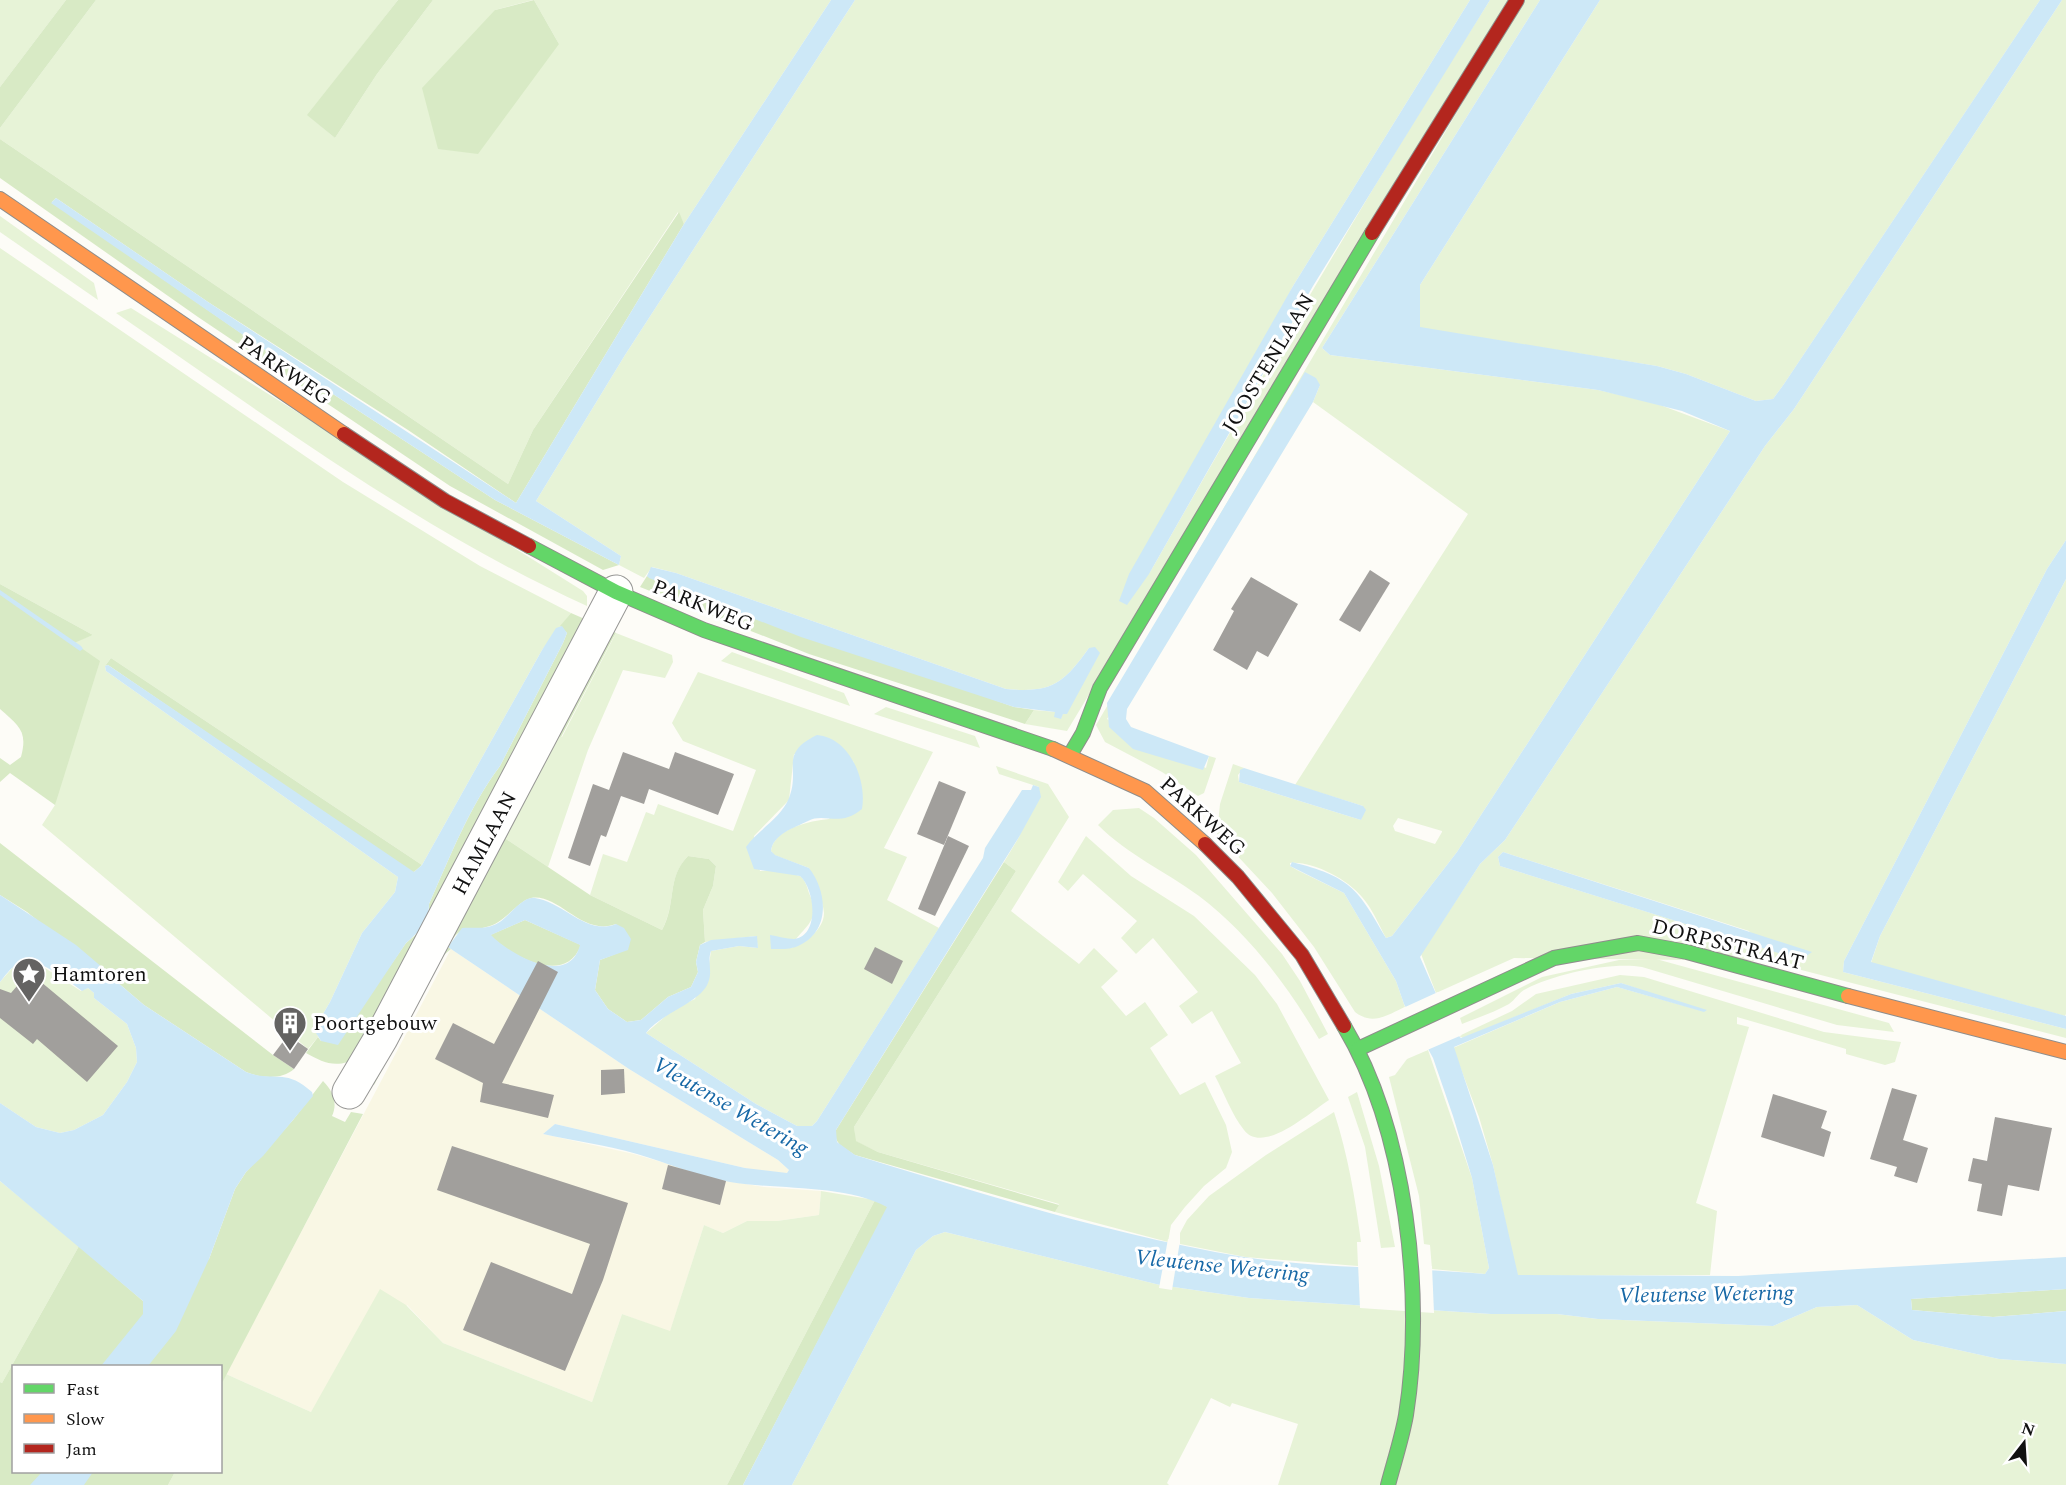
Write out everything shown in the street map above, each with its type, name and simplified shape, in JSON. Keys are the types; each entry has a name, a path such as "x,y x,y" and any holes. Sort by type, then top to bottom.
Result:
{"street":[{"name":"JOOSTENLAAN","path":"1070,755 1083,734 1100,688 1270,400 1424,147 1517,0"},
{"name":"PARKWEG","path":"0,199 242,367 445,501 616,592 704,630 1070,755 1145,791 1191,829 1238,877 1302,955 1358,1049 1379,1102 1397,1170 1410,1243 1413,1336 1406,1415 1388,1485"},
{"name":"HAMLAAN","path":"349,1092 381,1038 616,592"},
{"name":"DORPSSTRAAT","path":"1358,1049 1554,958 1638,943 1687,952 1982,1032 2066,1052"}],"shaded area":[{"path":"451,949 629,1069 778,1160 789,1170 787,1173 776,1174 745,1168 555,1124 543,1134 634,1154 727,1181 764,1187 821,1191 819,1215 777,1221 747,1221 723,1233 704,1225 670,1332 622,1314 592,1402 443,1343 407,1305 311,1412 226,1374"}],"green space":[{"path":"0,0 66,0 0,87"},
{"path":"66,0 96,0 0,128 0,87"},
{"path":"96,0 398,0 308,115 335,138 377,74 433,0 533,0 495,10 559,44 534,0 831,0 684,224 678,212 533,430 508,484 0,139 0,128"},
{"path":"398,0 433,0 377,74 335,138 307,115"},
{"path":"534,0 559,44 478,154 438,149 422,88 495,10"},
{"path":"855,0 1470,0 1293,286 1149,574 1316,285 1445,71 1490,0 1509,0 1067,731 1025,724 1034,710 1056,712 1061,718 1089,648 1072,670 1055,684 1035,689 1006,689 676,573 652,567 644,578 619,565 621,556 536,501 625,355"},
{"path":"1523,0 1540,0 1322,348 1330,355 1598,390 1652,402 1730,431 1457,852 1392,936 1386,938 1366,901 1348,884 1319,868 1290,863 1290,866 1297,870 1344,893 1396,981 1405,1007 1374,1019 1355,1012 1314,947 1272,893 1217,834 1220,804 1233,764 1244,768 1238,775 1239,782 1361,820 1363,806 1295,785 1468,514 1313,402 1320,385 1107,719 1206,768 1209,756 1216,758 1204,793 1198,796 1162,772 1105,742 1096,725","holes":["1398,818 1442,831 1435,844 1395,831 1393,826"]},
{"path":"1600,0 2040,0 1784,384 1773,399 1756,401 1686,374 1657,366 1420,328 1420,285"},
{"path":"2062,0 2066,0 2066,540 2047,569 1844,961 1843,972 2066,1029 2066,1038 1766,961 1514,958 1436,993 1421,954 1480,864 1505,840 1765,446 1794,409","holes":["1503,852 1749,931 1752,935 1750,944 1500,866 1498,857"]},
{"path":"0,139 508,484 533,430 679,212 684,224 516,503 408,430 208,302 56,198 52,202 258,345 495,500 619,565 603,570 450,486 198,317 0,178"},
{"path":"0,216 94,283 98,300 0,232"},
{"path":"0,248 343,482 480,566 571,613 542,650 422,865 111,658 105,666 106,671 398,877 395,892 362,933 330,1002 316,1026 318,1037 308,1049 42,825 55,805 74,642 93,635 0,584"},
{"path":"131,308 583,591 587,596 587,606 464,543 346,470 116,313"},
{"path":"647,576 1014,707 1034,710 1025,724 809,654 640,587"},
{"path":"2066,579 2065,1016 1871,963 1880,936"},
{"path":"0,584 93,635 74,643 100,661 55,805 10,773 0,782 0,758 10,765 21,757 23,741 17,725 0,709"},
{"path":"571,613 587,620 462,875 348,1062 321,1061 306,1053 318,1037 321,1041 379,982 406,943 419,932 429,915 429,904 469,815 500,766 563,643 567,633 560,626"},
{"path":"611,630 616,633 561,737 555,735 506,839 590,895 662,930 667,920 674,882 681,864 688,856 709,859 716,866 713,886 703,910 705,942 700,945 696,962 698,972 691,987 668,997 641,1020 627,1022 608,1009 595,990 600,960 628,949 616,924 592,925 551,902 541,898 531,898 496,923 483,928 461,931 452,939 448,947 451,949 439,959 374,1085 370,1081"},
{"path":"616,633 672,655 673,662 665,678 623,670 588,750 548,867 506,839 556,734 562,737"},
{"path":"732,652 844,693 850,706 721,661"},
{"path":"111,658 422,865 414,872 409,871 108,665 105,666"},
{"path":"698,672 933,752 884,848 907,857 887,900 939,928 812,1126 797,1126 756,1104 646,1033 675,1008 695,999 709,964 711,951 739,946 758,948 756,936 705,942 703,910 713,886 716,866 709,859 688,856 677,873 667,920 662,930 590,895 603,854 627,862 646,812 654,815 658,804 733,831 756,770 683,741 672,723","holes":["794,754 853,761 856,770 829,819 786,831 774,843 771,851 774,855 809,868 824,913 817,930 807,940 790,948 809,924 812,918 813,903 806,883 800,876 777,870 760,871 754,836 789,800"]},
{"path":"886,707 975,736 980,748 874,714"},
{"path":"996,766 1048,784 1069,817 1011,911 1079,964 1094,948 1118,971 1101,987 1126,1016 1145,1002 1168,1035 1150,1048 1180,1095 1205,1082 1226,1125 1232,1152 1226,1168 1204,1186 1185,1207 1171,1225 1168,1242 1055,1212 1059,1204 878,1152 855,1141 854,1127 1016,871 1004,862 1019,837 1039,787 999,774"},
{"path":"1139,808 1154,818 1196,855 1282,954 1300,981 1328,1034 1319,1039 1294,999 1266,961 1217,911 1199,896 1122,845 1098,825 1113,810"},
{"path":"1086,836 1131,876 1194,916 1255,975 1277,1004 1329,1100 1298,1122 1274,1135 1262,1138 1252,1136 1244,1130 1215,1076 1241,1063 1212,1011 1192,1024 1179,1006 1198,992 1153,938 1136,954 1121,938 1137,921 1083,874 1068,891 1058,882"},
{"path":"0,843 294,1069 284,1075 271,1077 246,1072 144,1005 27,912 0,895"},
{"path":"1004,862 1016,871 854,1127 856,1141 878,1152 1059,1205 1055,1212 855,1155 836,1139 836,1130"},
{"path":"525,920 581,945 573,957 563,964 551,966 537,964 524,958 490,935"},
{"path":"1656,959 1889,1023 1894,1032 1837,1025 1642,967 1629,966 1583,970 1567,974 1524,990 1509,1004 1492,1012 1462,1024 1460,1018 1542,977 1619,960"},
{"path":"28,962 37,963 81,991 88,988 94,993 94,998 127,1024 136,1048 137,1062 127,1082 103,1115 74,1130 60,1133 36,1127 0,1103 0,982 14,966"},
{"path":"1620,975 1644,977 1824,1032 1901,1042 1895,1062 1885,1065 1846,1054 1846,1049 1737,1017 1737,1024 1749,1027 1696,1203 1717,1211 1710,1275 1517,1276 1493,1165 1479,1117 1453,1048 1560,1002 1617,987 1706,1012 1621,983 1571,994 1463,1038 1459,1036 1512,1011 1536,994"},
{"path":"1428,1050 1472,1178 1489,1268 1485,1274 1432,1269 1430,1245 1424,1244 1419,1196 1389,1077 1395,1075 1407,1059"},
{"path":"323,1081 334,1097 335,1106 332,1116 345,1122 351,1112 363,1114 222,1383 222,1365 12,1365 79,1246 143,1301 209,1259 235,1189 246,1172 293,1120"},
{"path":"1357,1092 1379,1166 1395,1247 1381,1248 1365,1147 1348,1097"},
{"path":"1334,1112 1347,1160 1356,1209 1361,1242 1357,1242 1358,1266 1245,1257 1180,1244 1180,1233 1187,1220 1209,1196 1266,1155"},
{"path":"0,1181 79,1246 2,1383 0,1382"},
{"path":"821,1191 875,1200 727,1485 168,1485 174,1473 222,1473 222,1383 226,1374 311,1412 380,1289 406,1305 443,1343 592,1402 622,1314 670,1331 704,1225 723,1233 747,1221 777,1221 819,1215"},
{"path":"875,1200 888,1207 743,1485 727,1485"},
{"path":"945,1232 1160,1285 1249,1298 1491,1314 1557,1314 1598,1319 1773,1326 1817,1307 1857,1305 1913,1340 1999,1359 2066,1364 2066,1485 1278,1485 1298,1424 1232,1403 1230,1407 1211,1398 1167,1483 1169,1485 792,1485 916,1250 933,1236"},
{"path":"2066,1289 2066,1311 1993,1317 1912,1310 1911,1299"},
{"path":"12,1365 12,1473 174,1473 168,1485 0,1485 0,1382 2,1383"}],"water":[{"path":"831,0 855,0 625,355 536,501 621,556 619,565 495,500 258,345 51,203 56,198 208,302 516,503 684,224"},
{"path":"1470,0 1490,0 1313,286 1149,574 1127,605 1119,601 1129,574 1293,286"},
{"name":"Vleutense Wetering","path":"1540,0 1600,0 1420,285 1420,327 1657,366 1686,374 1756,401 1773,399 2040,0 2062,0 1794,409 1765,446 1505,840 1480,864 1420,957 1451,1028 1461,1038 1571,994 1621,983 1707,1010 1704,1012 1617,987 1560,1002 1454,1047 1493,1165 1518,1275 1738,1276 2066,1257 2066,1289 1911,1299 1912,1310 1993,1317 2066,1311 2066,1364 1999,1359 1913,1340 1857,1305 1817,1307 1773,1326 1598,1319 1557,1314 1491,1314 1249,1298 1160,1285 945,1232 933,1236 916,1250 792,1485 743,1485 887,1207 870,1200 831,1191 730,1182 625,1151 543,1134 555,1124 745,1168 787,1173 789,1170 778,1160 629,1069 448,947 462,928 494,925 520,903 530,898 556,905 595,926 616,924 624,928 631,939 628,950 600,960 595,990 608,1009 627,1022 641,1020 668,997 691,987 698,972 696,962 700,945 711,940 757,936 758,948 739,946 711,951 709,979 704,990 646,1033 756,1104 797,1126 812,1126 983,858 985,848 1022,790 1031,790 1033,785 1039,787 1041,797 1019,837 836,1130 837,1142 855,1155 999,1199 1195,1248 1273,1261 1333,1266 1485,1274 1489,1268 1472,1178 1453,1116 1433,1058 1404,1004 1396,981 1344,893 1290,866 1292,862 1312,867 1340,879 1359,895 1386,938 1392,936 1457,852 1730,431 1682,411 1598,390 1330,355 1322,348","holes":["525,920 580,945 574,958 564,964 552,966 539,964 511,951 491,935"]},
{"path":"1305,372 1316,378 1320,385 1313,402 1127,709 1126,719 1131,727 1209,756 1203,770 1133,749 1109,727 1107,703"},
{"path":"2066,540 2066,579 1880,936 1871,962 2066,1016 2066,1029 1843,972 1844,961 2047,569"},
{"path":"651,567 676,573 1006,689 1035,689 1055,684 1072,670 1089,648 1095,647 1100,653 1067,714 1063,714 1061,719 1054,717 1055,712 1014,707 801,637 649,578 647,576"},
{"path":"0,590 83,649 80,651 0,595"},
{"path":"562,626 567,633 563,643 500,766 479,798 461,833 429,904 425,921 419,931 406,943 338,1045 321,1041 316,1033 316,1026 330,1002 362,933 395,892 398,877 106,671 105,666 108,665 414,872 422,865 542,650 556,628"},
{"path":"817,735 839,744 854,762 862,786 862,809 846,818 814,819 791,829 776,840 771,851 775,855 809,868 820,888 823,909 817,930 810,938 793,948 771,949 770,935 794,939 802,936 808,930 812,901 805,882 800,876 754,869 746,847 785,805 792,787 794,755 805,742"},
{"path":"1244,768 1363,806 1366,810 1361,820 1239,782 1240,770"},
{"path":"1503,852 1812,952 1801,960 1500,866 1498,857"},
{"path":"0,895 76,945 103,968 102,972 144,1005 246,1072 294,1080 312,1092 313,1096 263,1156 246,1172 235,1189 209,1259 176,1331 149,1365 102,1365 143,1314 143,1301 0,1181 0,1103 36,1127 60,1133 74,1130 103,1115 127,1082 137,1062 136,1048 127,1024 94,998 94,993 88,988 82,991 42,965 25,963 14,966 0,982"},
{"path":"41,1473 92,1473 84,1485 30,1485"}],"pier":[{"path":"1438,992 1453,1026 1462,1035 1425,1051 1403,1008"},
{"path":"1168,1239 1180,1241 1172,1290 1159,1288"},
{"path":"1358,1263 1432,1266 1434,1313 1360,1308"}],"building":[{"path":"1370,570 1390,583 1360,632 1339,620"},
{"path":"1251,577 1298,604 1268,657 1257,651 1247,670 1213,650 1234,611 1231,609"},
{"path":"623,752 669,769 675,752 734,774 718,815 649,789 644,804 621,796 606,837 601,835 590,866 568,858 593,784 609,790"},
{"path":"939,781 966,792 944,845 917,834"},
{"path":"948,836 969,846 935,916 918,909"},
{"path":"875,947 903,961 892,984 864,969"},
{"path":"538,961 558,972 502,1083 554,1095 548,1118 480,1102 483,1083 435,1059 453,1023 494,1044"},
{"path":"29,972 118,1046 87,1082 37,1039 33,1044 0,1018 0,989 11,993"},
{"name":"Poortgebouw","path":"288,1035 308,1049 294,1069 273,1055"},
{"path":"624,1069 625,1093 601,1095 601,1070"},
{"path":"1892,1088 1917,1095 1903,1140 1928,1148 1917,1183 1894,1176 1897,1167 1870,1159"},
{"path":"1773,1094 1827,1111 1821,1128 1831,1132 1824,1157 1761,1137"},
{"path":"1995,1117 2052,1128 2039,1191 2008,1185 2002,1216 1977,1211 1982,1184 1968,1181 1973,1158 1987,1161"},
{"path":"452,1146 628,1203 603,1280 565,1371 463,1330 491,1262 572,1294 590,1244 437,1190"},
{"path":"668,1165 726,1181 720,1205 662,1189"}],"traffic: fast":[{"path":"1070,755 1083,733 1100,688 1372,233"},
{"path":"529,546 616,592 704,630 1053,749"},
{"path":"1358,1049 1554,958 1638,943 1687,952 1848,996"},
{"path":"1344,1026 1365,1068 1383,1114 1396,1163 1411,1267 1413,1319 1411,1368 1406,1415 1388,1485"}],"traffic: slow":[{"path":"0,199 344,434"},
{"path":"1053,749 1145,791 1205,844"},
{"path":"1848,996 2066,1052"}],"traffic: jam":[{"path":"1372,233 1517,0"},
{"path":"344,434 445,501 529,546"},
{"path":"1205,844 1238,877 1302,955 1344,1026"}],"place":[{"name":"Hamtoren","path":"29,1003"},
{"name":"Poortgebouw","path":"290,1052"}]}
